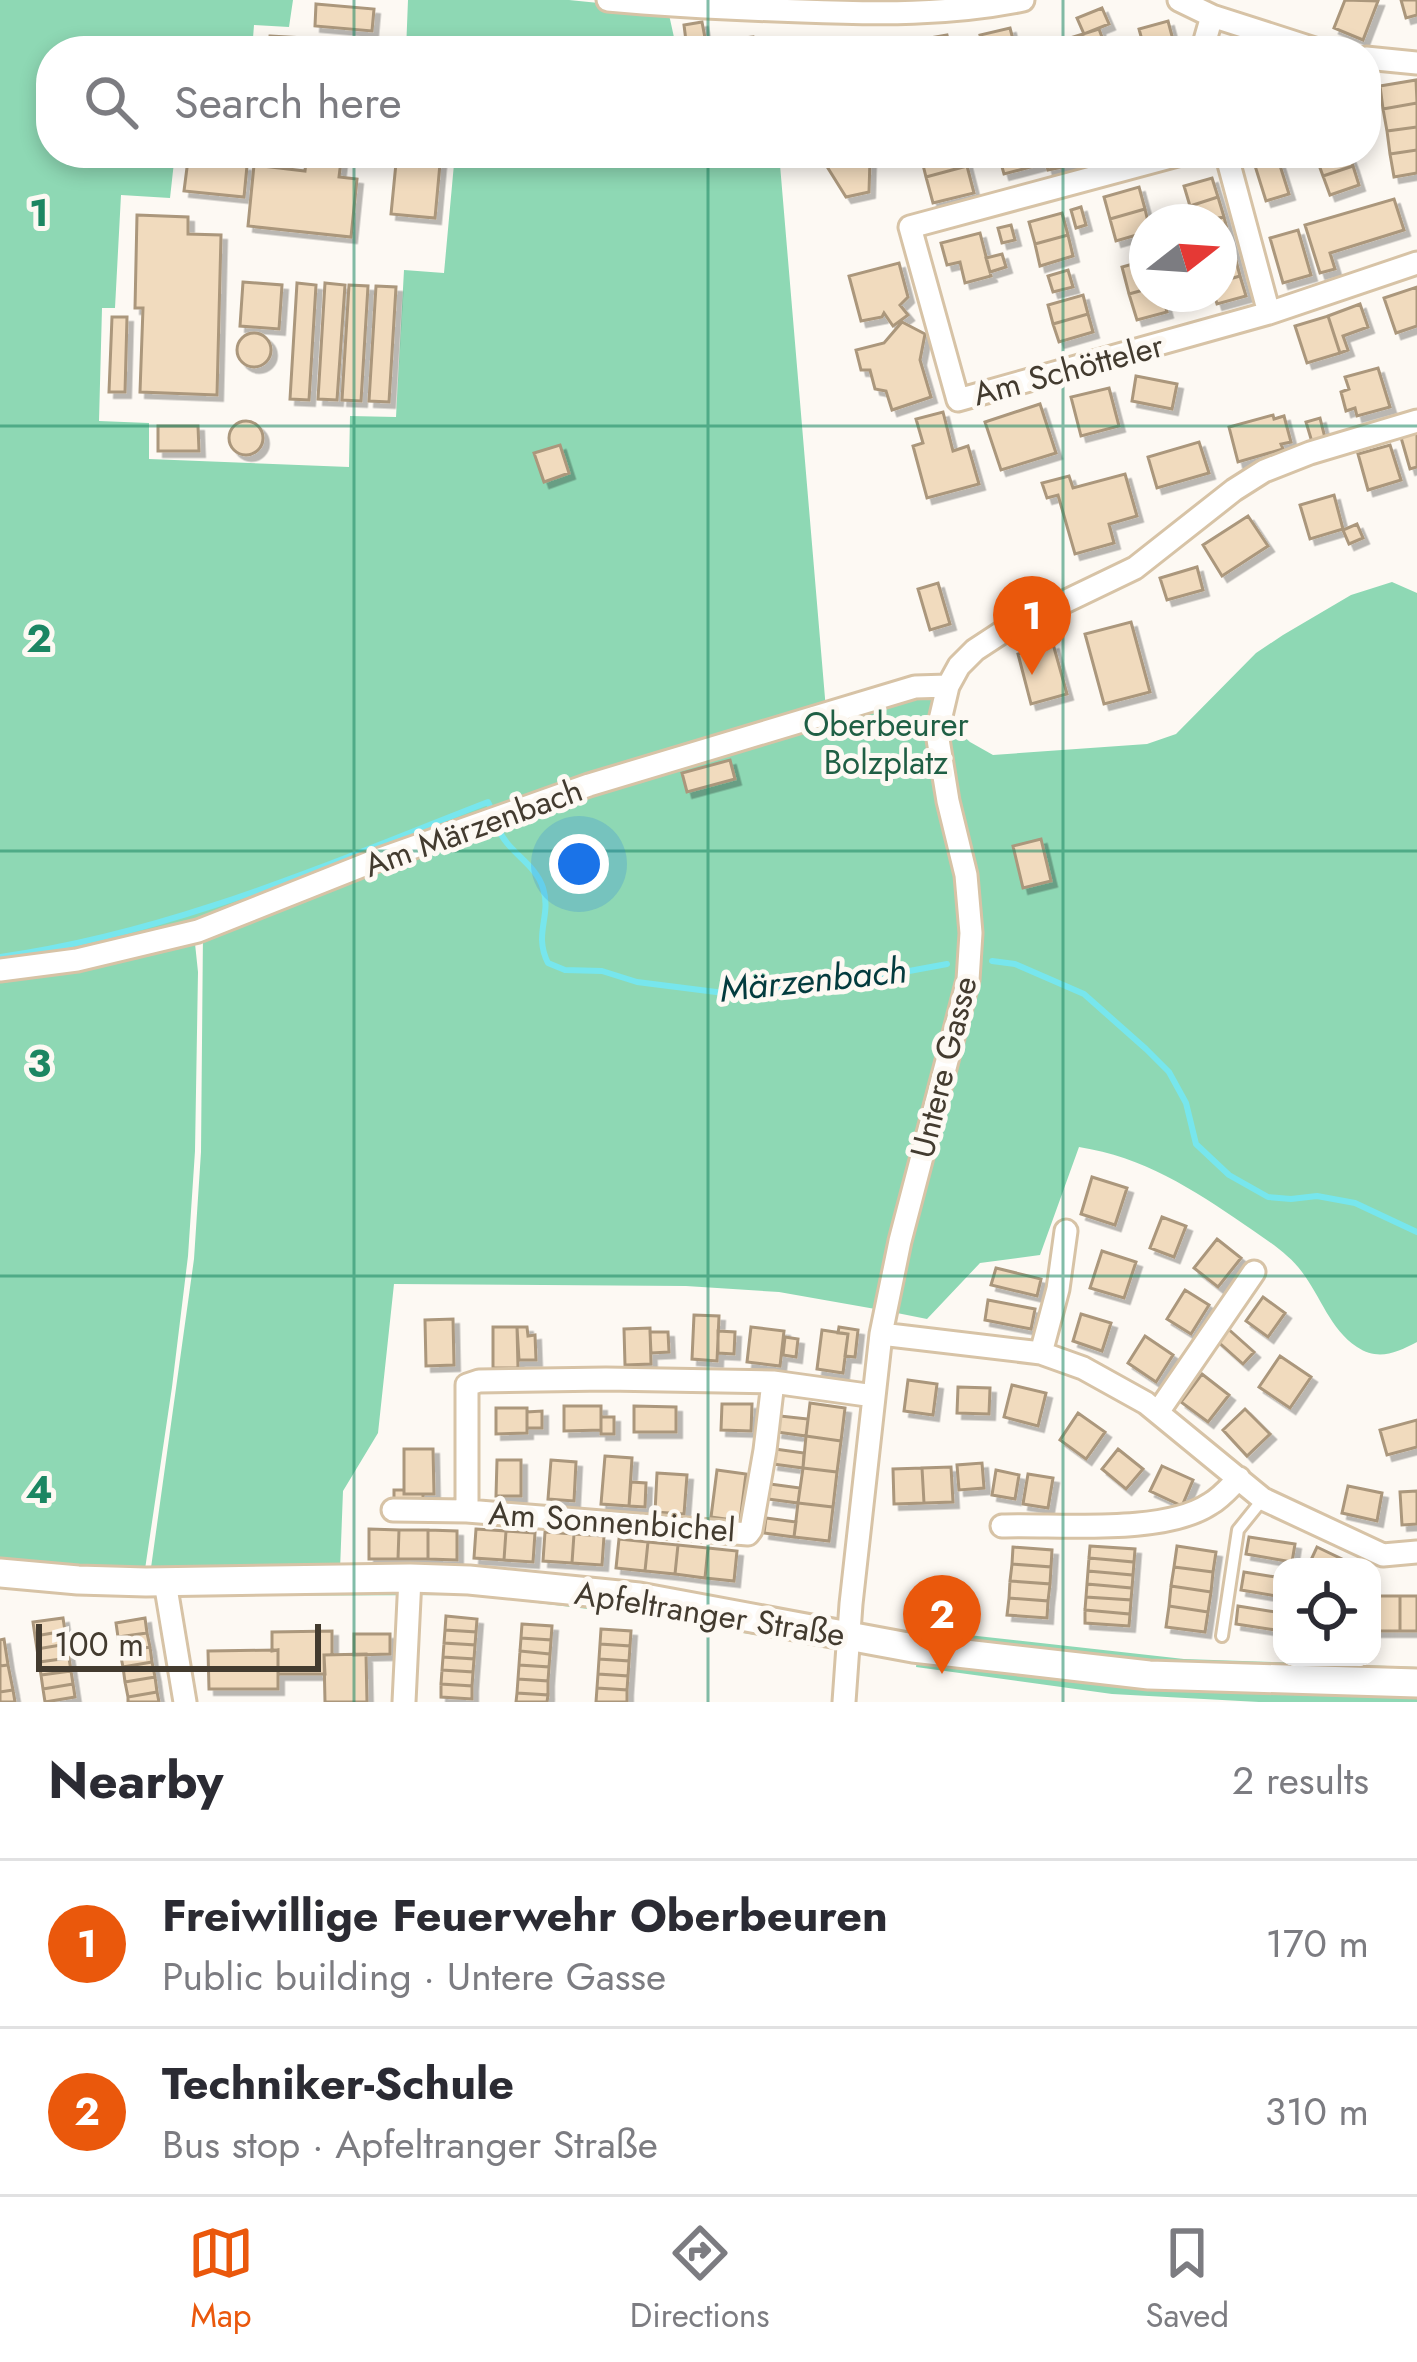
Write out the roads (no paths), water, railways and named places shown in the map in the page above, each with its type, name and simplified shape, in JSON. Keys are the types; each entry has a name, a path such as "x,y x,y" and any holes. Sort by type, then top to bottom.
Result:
{"street":[{"path":"608,0 924,13 1023,0"},
{"path":"1179,0 1211,16 1274,36"},
{"path":"1206,36 1211,16"},
{"path":"1381,59 1417,63"},
{"name":"Am Schötteler","path":"1129,168 910,227 958,400 1269,313 1417,263"},
{"path":"1230,168 1269,313"},
{"path":"948,686 975,650 1004,631 1135,568 1264,471 1417,421"},
{"name":"Am Märzenbach","path":"0,970 77,960 198,931 369,863 589,785 915,687 948,686"},
{"name":"Untere Gasse","path":"844,1702 881,1334 900,1241 968,980 971,934 966,875 937,733 948,686"},
{"path":"1041,1353 1058,1289 1066,1231"},
{"path":"1158,1412 1255,1272"},
{"path":"881,1334 1041,1353 1083,1368 1158,1412 1263,1499 1383,1556 1417,1552"},
{"name":"Am Sonnenbichel","path":"467,1511 467,1385 479,1381 773,1382 874,1396"},
{"name":"Am Sonnenbichel","path":"393,1510 467,1511 748,1534 773,1382"},
{"path":"1002,1526 1153,1523 1213,1503 1239,1478"},
{"name":"Apfeltranger Straße","path":"0,1574 165,1582 469,1580 639,1597 914,1648 1148,1676 1417,1683"},
{"path":"404,1702 410,1578"},
{"path":"165,1582 185,1702"}],"lane":[{"path":"1222,1636 1238,1530 1263,1499"}],"waterway":[{"name":"Märzenbach","path":"0,957 188,914 488,802 491,808"},
{"name":"Märzenbach","path":"498,827 539,879 545,898 544,952 548,963 565,970 602,971 637,982 732,994 839,984 947,964"},
{"name":"Märzenbach","path":"992,961 1015,964 1084,994 1146,1049 1169,1072 1186,1103 1196,1144 1229,1175 1268,1197 1317,1196 1355,1203 1417,1232"}],"place":[{"name":"Freiwillige Feuerwehr Oberbeuren","path":"1032,675"},
{"name":"Techniker-Schule","path":"942,1674"}],"park label":[{"name":"Oberbeurer Bolzplatz","path":"886,743"}]}
